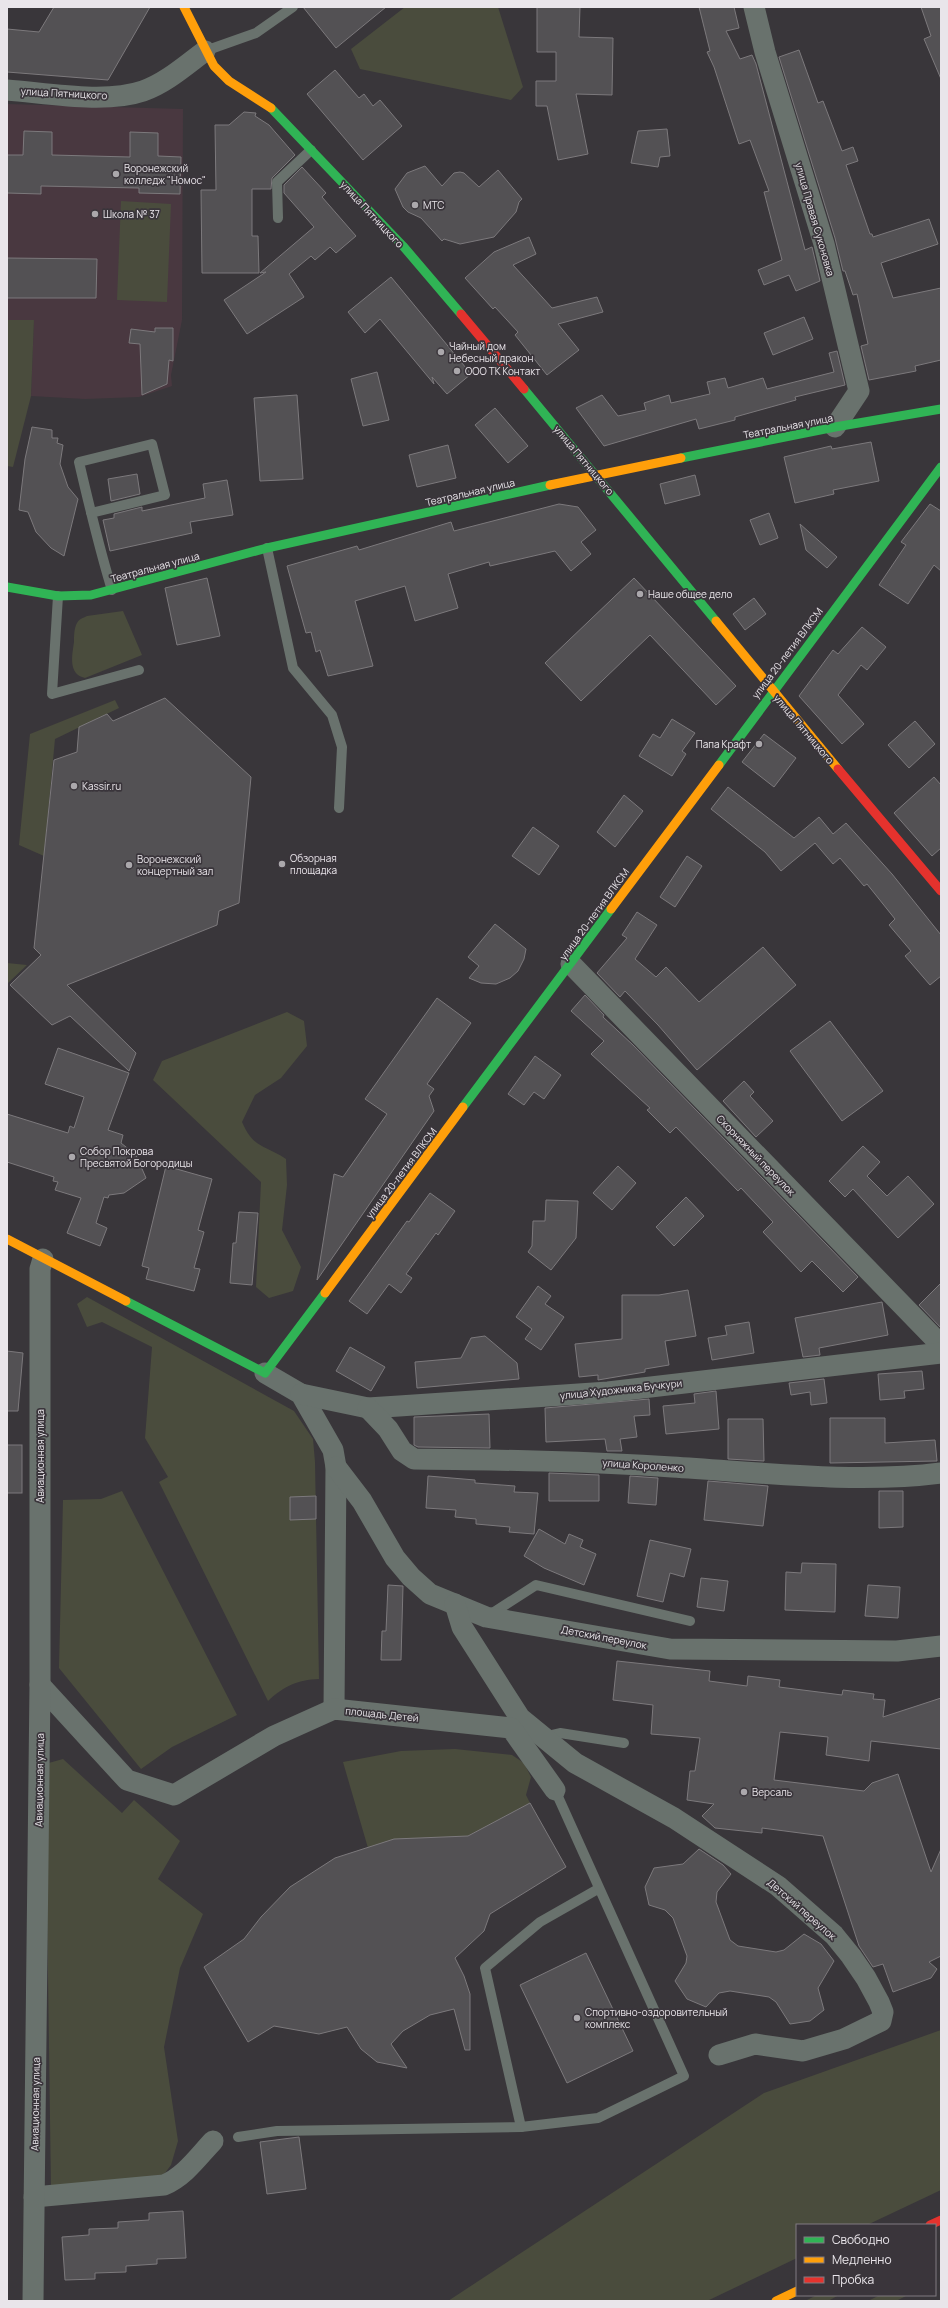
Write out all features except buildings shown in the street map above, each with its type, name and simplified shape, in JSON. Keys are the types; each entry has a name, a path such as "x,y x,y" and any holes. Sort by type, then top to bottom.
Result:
{"street":[{"name":"улица Пятницкого","path":"184,7 195,26 205,51 214,66 229,81 268,105 403,246 597,475 773,691 941,891"},
{"name":"улица Правая Суконовка","path":"754,7 765,52 824,244 859,392 835,427"},
{"name":"улица Пятницкого","path":"7,90 87,96 118,96 144,91 178,71 205,51"},
{"name":"Театральная улица","path":"7,587 58,596 77,597 112,590 267,548 597,475 835,427 941,409"},
{"name":"улица 20-летия ВЛКСМ","path":"264,1374 941,466"},
{"name":"Скорняжный переулок","path":"571,964 941,1345"},
{"path":"7,1239 264,1374"},
{"name":"Авиационная улица","path":"33,2301 40,1685 40,1269 43,1259"},
{"name":"улица Художника Бучкури","path":"264,1374 301,1394 368,1408 608,1392 941,1353"},
{"path":"301,1394 333,1450 336,1467 334,1709"},
{"name":"улица Короленко","path":"368,1408 388,1428 402,1451 414,1459 585,1461 792,1475 906,1478 941,1474"},
{"name":"Детский переулок","path":"336,1467 362,1501 395,1558 411,1577 430,1594 486,1617 670,1649 897,1651 941,1646"},
{"path":"455,1604 462,1627 520,1718 543,1737"},
{"name":"площадь Детей","path":"40,1685 127,1780 174,1795 274,1736 334,1709 511,1728 555,1790"},
{"name":"Детский переулок","path":"543,1737 575,1763 674,1818 778,1886 834,1935 866,1978 883,2012 881,2021 844,2039 803,2051 755,2044 719,2055"},
{"path":"34,2197 164,2185 183,2173 214,2141"},
{"path":"776,2301 796,2291"}],"lane":[{"path":"205,51 256,33 293,7"},
{"path":"278,218 277,182 311,150"},
{"path":"91,513 165,495 152,444 79,462 91,513 112,590"},
{"path":"267,548 293,668 332,715 342,747 339,808"},
{"path":"58,596 52,694 139,670"},
{"path":"486,1617 536,1585 690,1621"},
{"path":"543,1737 560,1733 624,1743"},
{"path":"238,2137 276,2131 521,2127 598,2118 684,2076 598,1889 555,1790"},
{"path":"521,2127 485,1968 540,1922 598,1889"}],"shaded area":[{"name":"Школа № 37","path":"7,104 183,109 182,320 171,375 172,386 139,397 85,399 31,396 34,320 7,320"}],"green space":[{"path":"405,7 498,7 523,87 511,100 360,69 351,49"},
{"path":"121,201 171,204 167,302 117,300"},
{"path":"7,320 34,320 31,396 13,467 7,466"},
{"path":"123,611 142,655 85,678 80,676 76,673 72,664 76,625 81,619 87,616"},
{"path":"115,700 119,708 55,739 44,856 19,845 30,734"},
{"path":"7,963 27,965 7,984"},
{"path":"287,1012 304,1021 307,1046 281,1078 255,1095 242,1122 246,1131 255,1142 286,1159 287,1185 282,1230 301,1267 293,1291 269,1298 256,1287 261,1182 153,1080 162,1061"},
{"path":"87,1297 294,1411 313,1439 315,1462 319,1679 297,1682 280,1691 268,1701 159,1482 168,1477 145,1438 152,1347 102,1322 87,1327 77,1304"},
{"path":"122,1491 237,1715 172,1747 141,1769 59,1668 63,1500 101,1499"},
{"path":"455,1749 512,1755 524,1763 531,1777 526,1795 530,1803 468,1836 368,1848 343,1762 401,1751"},
{"path":"63,1759 122,1813 134,1800 180,1841 158,1879 203,1914 180,1968 164,2047 178,2141 171,2165 165,2173 155,2179 51,2189 45,1764"},
{"path":"941,2030 941,2190 869,2224 796,2224 796,2258 707,2301 448,2301 764,2093"},
{"path":"815,2296 837,2296 828,2301 805,2301"},
{"path":"878,2296 906,2296 896,2301 868,2301"}],"traffic: fast":[{"path":"271,108 403,246 461,314"},
{"path":"524,389 716,621"},
{"path":"681,458 835,427 941,409"},
{"path":"719,765 941,467"},
{"path":"7,587 58,596 91,595 267,548 550,485"},
{"path":"463,1107 611,909"},
{"path":"126,1301 265,1373 325,1293"}],"traffic: slow":[{"path":"184,7 214,66 229,81 271,108"},
{"path":"550,485 681,458"},
{"path":"716,621 838,769"},
{"path":"611,909 719,765"},
{"path":"325,1293 463,1107"},
{"path":"7,1239 126,1301"},
{"path":"776,2301 796,2291"}],"traffic: jam":[{"path":"461,314 524,389"},
{"path":"838,769 941,891"},
{"path":"932,2224 941,2220"}],"place":[{"name":"Воронежский колледж \"Номос\"","path":"116,174"},
{"name":"МТС","path":"415,205"},
{"name":"Школа № 37","path":"95,214"},
{"name":"Чайный дом Небесный дракон","path":"441,352"},
{"name":"ООО ТК Контакт","path":"457,371"},
{"name":"Наше общее дело","path":"640,594"},
{"name":"Папа Крафт","path":"759,744"},
{"name":"Kassir.ru","path":"74,786"},
{"name":"Обзорная площадка","path":"282,864"},
{"name":"Воронежский концертный зал","path":"129,865"},
{"name":"Собор Покрова Пресвятой Богородицы","path":"72,1157"},
{"name":"Версаль","path":"744,1792"},
{"name":"Спортивно-оздоровительный комплекс","path":"577,2018"}]}
